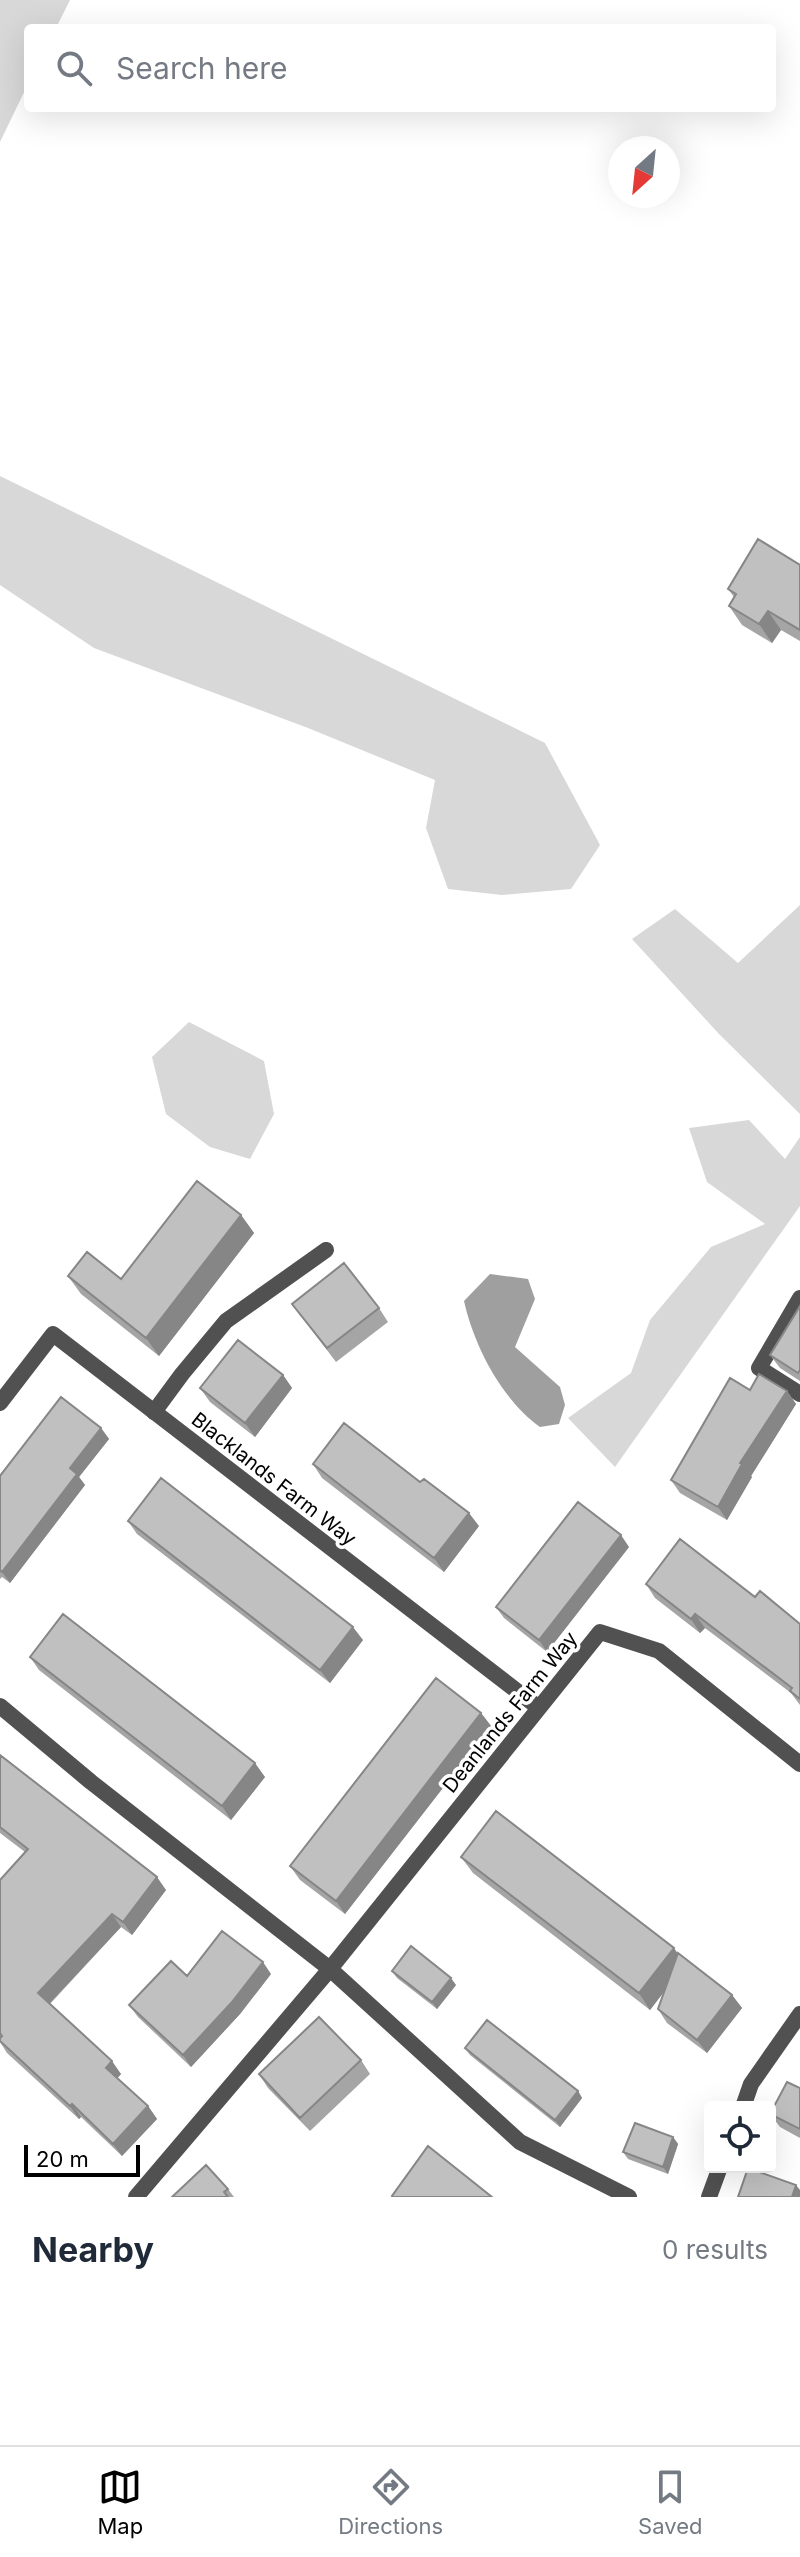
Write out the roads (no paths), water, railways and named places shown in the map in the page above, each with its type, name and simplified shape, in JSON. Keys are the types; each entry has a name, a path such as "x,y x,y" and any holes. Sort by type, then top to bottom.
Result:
{"street":[{"path":"154,1412 226,1321 326,1250"},
{"path":"800,1298 759,1368 800,1394"},
{"name":"Blacklands Farm Way","path":"0,1403 53,1334 539,1708"},
{"name":"Deanlands Farm Way","path":"330,1969 600,1632 659,1651 800,1764"},
{"path":"0,1706 91,1782 330,1969 520,2142 629,2197"},
{"path":"136,2197 330,1969"},
{"path":"745,2101 751,2084 800,2014"},
{"path":"709,2197 718,2173"}]}
